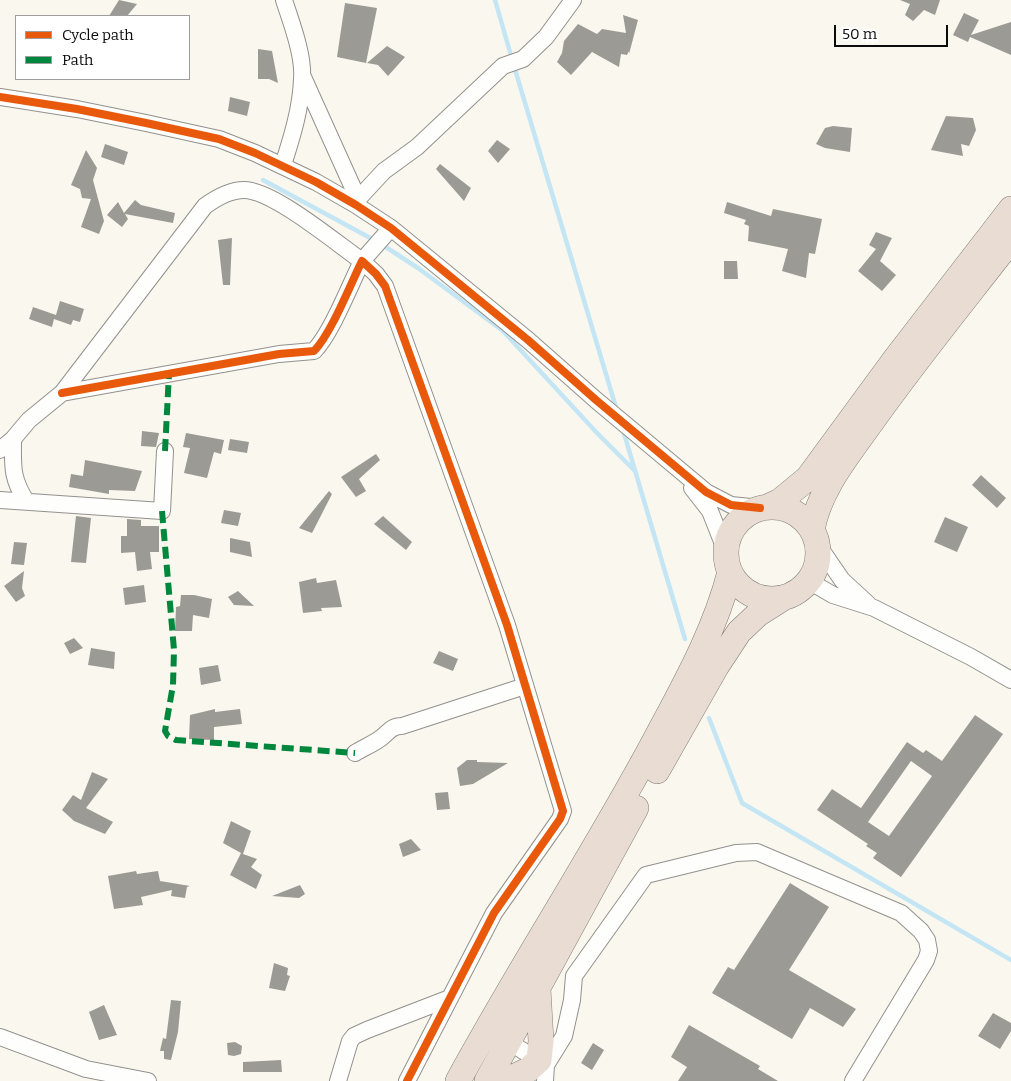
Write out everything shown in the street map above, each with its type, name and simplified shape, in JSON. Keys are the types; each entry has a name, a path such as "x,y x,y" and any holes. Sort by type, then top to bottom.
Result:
{"highway":[{"path":"458,1081 486,1030 625,795 698,659 722,602 728,561 729,535 736,523 747,513 780,501 808,478 896,358 1011,209"},
{"path":"487,1081 640,801 716,667 739,632 758,614 798,591 808,581 817,564 814,519 825,491 840,465 888,398 1011,240"},
{"path":"763,507 780,507 793,511 804,519 815,537"},
{"path":"728,561 744,589 753,595 769,598 785,597"},
{"path":"505,1081 528,1070 543,1069 538,990"}],"street":[{"path":"284,0 296,38 302,77 357,202"},
{"path":"357,202 384,171 417,147 504,66 523,59 546,37 573,0"},
{"path":"283,165 295,127 302,77"},
{"path":"0,97 120,118 219,140 283,165 357,202 528,340 679,472 706,492 731,505 763,507"},
{"path":"0,450 13,439 29,420 62,393 205,206 219,196 243,190 256,192 277,200 362,261 385,286 506,625 563,811 560,819 494,913 408,1081"},
{"path":"62,393 279,354 314,350 321,343 362,261 391,228"},
{"path":"13,439 13,470 17,487 26,501"},
{"path":"0,500 162,511 165,451"},
{"path":"679,472 710,511 728,561"},
{"path":"815,537 842,580 874,608"},
{"path":"808,581 833,595 874,608 971,657 1011,680"},
{"path":"354,752 380,739 395,726 402,726 525,686"},
{"path":"509,1042 543,1069 564,1036 574,976 646,874 736,852 757,852 901,913 921,931 927,940 930,951 926,960 854,1081"},
{"path":"338,1081 350,1041 354,1036 450,998"},
{"path":"0,1037 86,1069 148,1081"}],"building":[{"path":"119,0 137,4 128,15 110,15"},
{"path":"900,0 940,0 935,15 924,10 913,21 905,15 910,4"},
{"path":"345,3 377,8 366,63 337,57"},
{"path":"964,13 979,20 971,35 1011,22 1011,55 970,37 968,42 953,35"},
{"path":"623,15 638,20 629,54 629,51 627,55 621,54 619,67 592,52 571,75 557,62 562,53 564,41 578,24 597,34 602,29 626,33"},
{"path":"387,46 405,57 388,76 378,65 367,63"},
{"path":"258,49 272,51 278,83 269,79 258,79"},
{"path":"230,97 250,102 247,116 228,111"},
{"path":"946,116 973,118 976,130 969,146 961,144 963,156 931,150"},
{"path":"833,126 852,128 850,152 825,148 816,144 825,128"},
{"path":"497,140 510,149 498,163 488,151"},
{"path":"105,144 128,152 124,165 101,157"},
{"path":"86,150 97,168 93,180 104,221 99,234 81,227 91,199 82,198 80,189 71,185"},
{"path":"440,164 471,188 464,201 436,169"},
{"path":"135,200 141,205 175,213 173,223 125,214 128,219 122,227 107,215 118,202 124,213"},
{"path":"727,202 771,216 773,209 822,219 815,254 809,253 806,278 782,271 788,249 748,241 749,226 744,224 746,220 724,213"},
{"path":"876,232 892,238 880,261 896,275 882,291 858,271 876,249 869,245"},
{"path":"232,238 230,285 223,285 218,240"},
{"path":"724,261 737,261 738,279 724,279"},
{"path":"60,301 84,309 80,322 73,320 71,325 54,319 52,327 29,319 33,307 56,315"},
{"path":"142,431 159,433 156,447 141,446"},
{"path":"186,433 224,440 221,454 214,452 207,478 184,473 190,448 183,447"},
{"path":"230,439 249,442 247,453 228,450"},
{"path":"376,454 380,460 359,479 366,491 356,497 341,477"},
{"path":"85,460 142,471 135,491 109,490 109,494 69,487 71,474 83,476"},
{"path":"981,475 1006,498 997,508 972,485"},
{"path":"329,491 332,494 312,533 299,528"},
{"path":"224,510 241,513 238,526 221,523"},
{"path":"76,516 91,518 86,563 71,562"},
{"path":"383,516 412,542 406,550 374,524"},
{"path":"945,517 968,527 957,552 934,542"},
{"path":"127,519 141,520 141,526 159,526 159,552 150,552 152,569 137,571 135,552 121,553 121,536 127,536"},
{"path":"230,538 250,542 252,557 230,552"},
{"path":"14,542 27,543 24,565 11,564"},
{"path":"24,571 22,588 25,596 16,602 4,586"},
{"path":"316,578 317,583 336,580 342,607 321,608 322,611 303,613 299,582"},
{"path":"144,585 146,602 125,605 123,588"},
{"path":"238,591 254,606 234,605 228,597"},
{"path":"181,595 194,595 212,599 209,618 193,615 192,631 175,631 176,607 180,606"},
{"path":"74,638 83,648 70,654 64,643"},
{"path":"91,648 115,652 114,669 88,665"},
{"path":"439,651 458,659 453,671 433,663"},
{"path":"218,665 221,681 201,685 199,668"},
{"path":"215,709 215,712 240,709 242,724 214,727 214,740 189,739 190,715"},
{"path":"975,715 1003,734 901,877 873,858 877,853 866,846 868,844 817,810 832,789 861,808 907,742 923,753 926,750 942,761","holes":["911,761 932,776 889,836 868,822"]},
{"path":"467,760 508,763 473,784 460,786 457,768"},
{"path":"92,772 108,779 86,808 113,822 105,834 74,821 62,810 73,795 81,800"},
{"path":"448,792 450,809 437,810 435,793"},
{"path":"231,821 251,831 243,854 257,859 251,867 262,875 256,889 230,875 241,853 223,843"},
{"path":"411,839 421,850 403,857 399,844"},
{"path":"136,871 137,874 158,871 160,881 190,886 187,887 185,898 171,896 172,890 141,897 143,905 114,909 108,876"},
{"path":"790,883 829,907 789,970 856,1009 843,1027 810,1008 792,1039 712,993 728,967 734,970"},
{"path":"300,885 305,894 299,898 272,896"},
{"path":"274,963 288,968 287,975 290,976 285,991 269,988"},
{"path":"171,1000 181,1001 178,1032 171,1060 164,1059 164,1051 160,1051 163,1038 166,1039"},
{"path":"104,1005 117,1035 99,1040 89,1012"},
{"path":"993,1013 1011,1023 1011,1031 1000,1049 978,1036"},
{"path":"689,1025 760,1066 758,1069 778,1081 678,1081 687,1067 671,1057"},
{"path":"235,1042 242,1046 241,1054 228,1055 227,1043"},
{"path":"593,1043 604,1050 592,1070 581,1063"},
{"path":"281,1060 282,1072 243,1072 243,1062"}],"waterway":[{"path":"495,0 512,59"},
{"path":"514,66 617,411"},
{"path":"263,180 374,240"},
{"path":"381,244 418,268 503,331 597,433 635,471"},
{"path":"623,430 685,639"},
{"path":"709,718 742,803 1011,960"}],"marked path":[{"path":"165,451 169,373"},
{"path":"162,511 174,650 173,685 165,731 168,736 176,740 355,753"}],"cycle path":[{"path":"0,97 77,109 219,139 255,153 316,182 391,228 528,340 706,492 731,505 760,508"},
{"path":"62,393 279,354 314,351 327,333 362,261 376,274 385,286 507,625 563,811 560,819 494,913 407,1081"}]}
